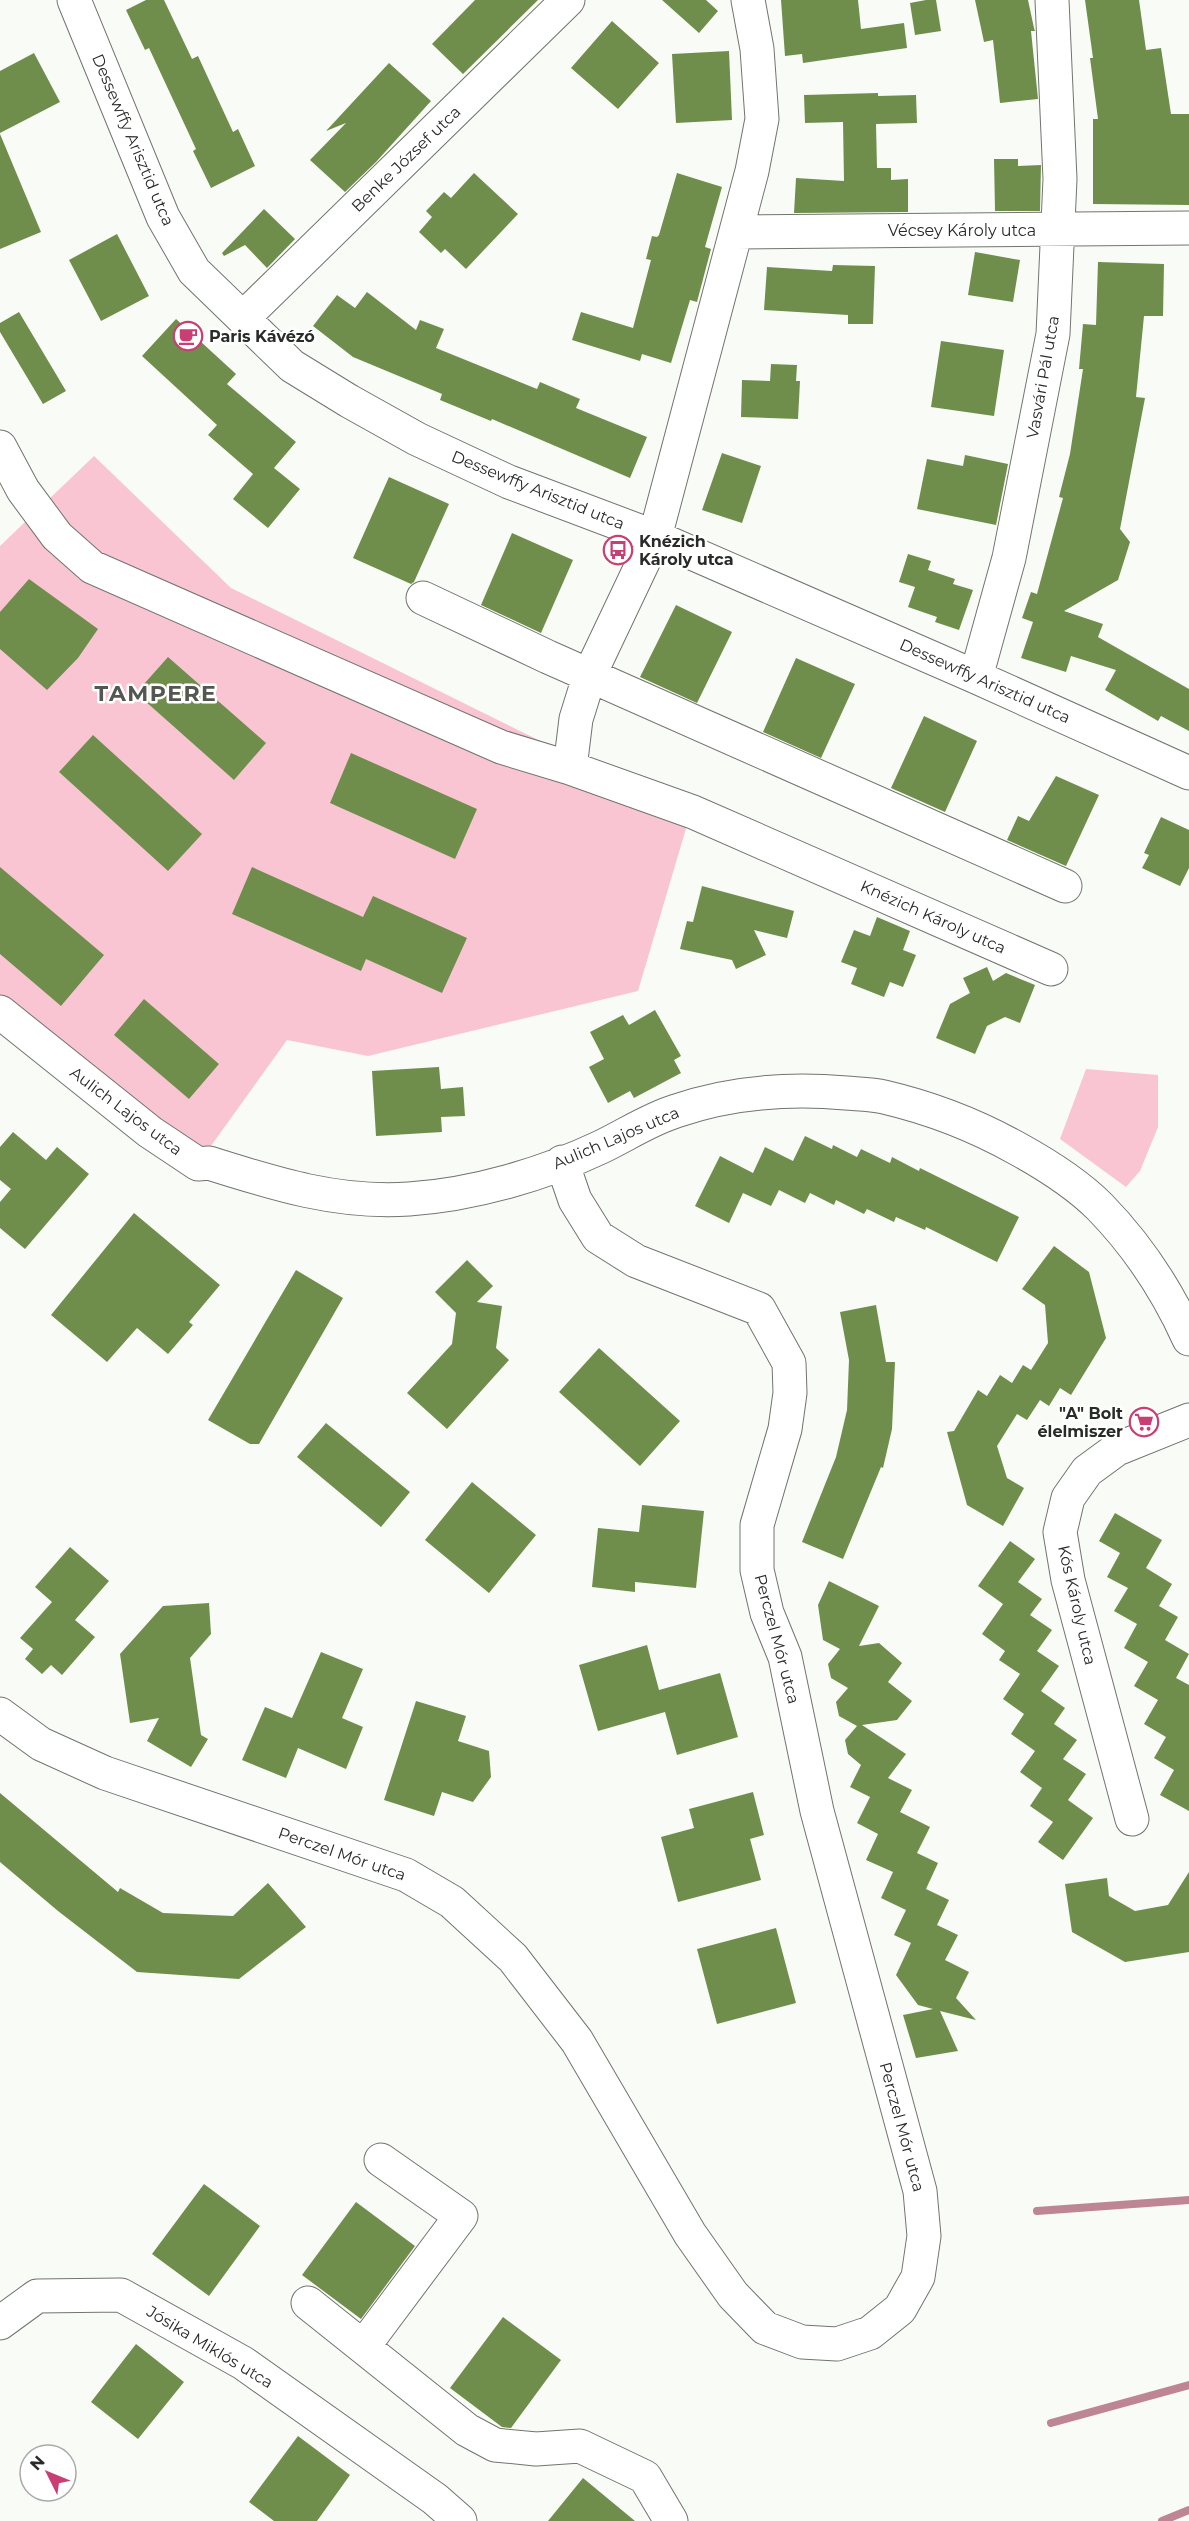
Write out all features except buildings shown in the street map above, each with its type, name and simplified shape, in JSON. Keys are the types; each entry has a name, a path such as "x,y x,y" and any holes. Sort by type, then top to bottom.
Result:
{"street":[{"name":"Dessewffy Arisztid utca","path":"74,0 163,218 194,271 292,366 417,439 509,482 655,537 1189,773"},
{"name":"Benke József utca","path":"243,318 568,0"},
{"path":"570,768 576,718 590,674 655,537 752,171 762,119 757,49 748,0"},
{"name":"Vasvári Pál utca","path":"976,677 1009,558 1053,334 1060,178 1052,0"},
{"name":"Vécsey Károly utca","path":"736,232 1189,228"},
{"name":"Knézich Károly utca","path":"0,447 23,490 57,536 92,567 501,747 570,768 693,812 1051,969"},
{"path":"423,598 489,630 1065,886"},
{"name":"Aulich Lajos utca","path":"0,1012 150,1132 198,1164 209,1163 272,1183 338,1198 411,1199 497,1185 598,1148 675,1111 751,1092 807,1090 882,1096 950,1117 997,1137 1051,1167 1099,1206 1145,1260 1175,1308 1189,1339"},
{"name":"Perczel Mór utca","path":"0,1714 41,1744 105,1773 406,1875 452,1902 513,1958 577,2042 690,2234 733,2295 765,2328 802,2342 837,2344 870,2333 900,2309 918,2277 924,2236 920,2191 817,1811 785,1657 767,1613 758,1570 757,1525 784,1429 790,1393 789,1364 759,1309 636,1261 598,1237 575,1200 562,1162"},
{"name":"Kós Károly utca","path":"1132,1819 1068,1580 1060,1532 1068,1498 1087,1471 1117,1449 1189,1420"},
{"path":"363,2347 462,2216 381,2160"},
{"name":"Jósika Miklós utca","path":"0,2323 37,2296 121,2295 243,2363 435,2499 460,2521"},
{"path":"309,2303 467,2430 495,2445 536,2450 580,2446 645,2477 671,2521"}],"shaded area":[{"path":"94,456 231,588 690,815 638,991 368,1056 287,1040 198,1164 0,1009 0,546"},
{"path":"1086,1069 1158,1075 1158,1127 1140,1171 1126,1187 1060,1139"}],"waterway":[{"path":"1037,2211 1189,2200"},
{"path":"1051,2423 1189,2385"},
{"path":"1162,2521 1189,2510"}],"place":[{"name":"Paris Kávézó","path":"188,336"},
{"name":"Knézich Károly utca","path":"618,550"},
{"name":"\"A\" Bolt élelmiszer","path":"1144,1422"}],"district":[{"name":"TAMPERE","path":"156,693"}]}
